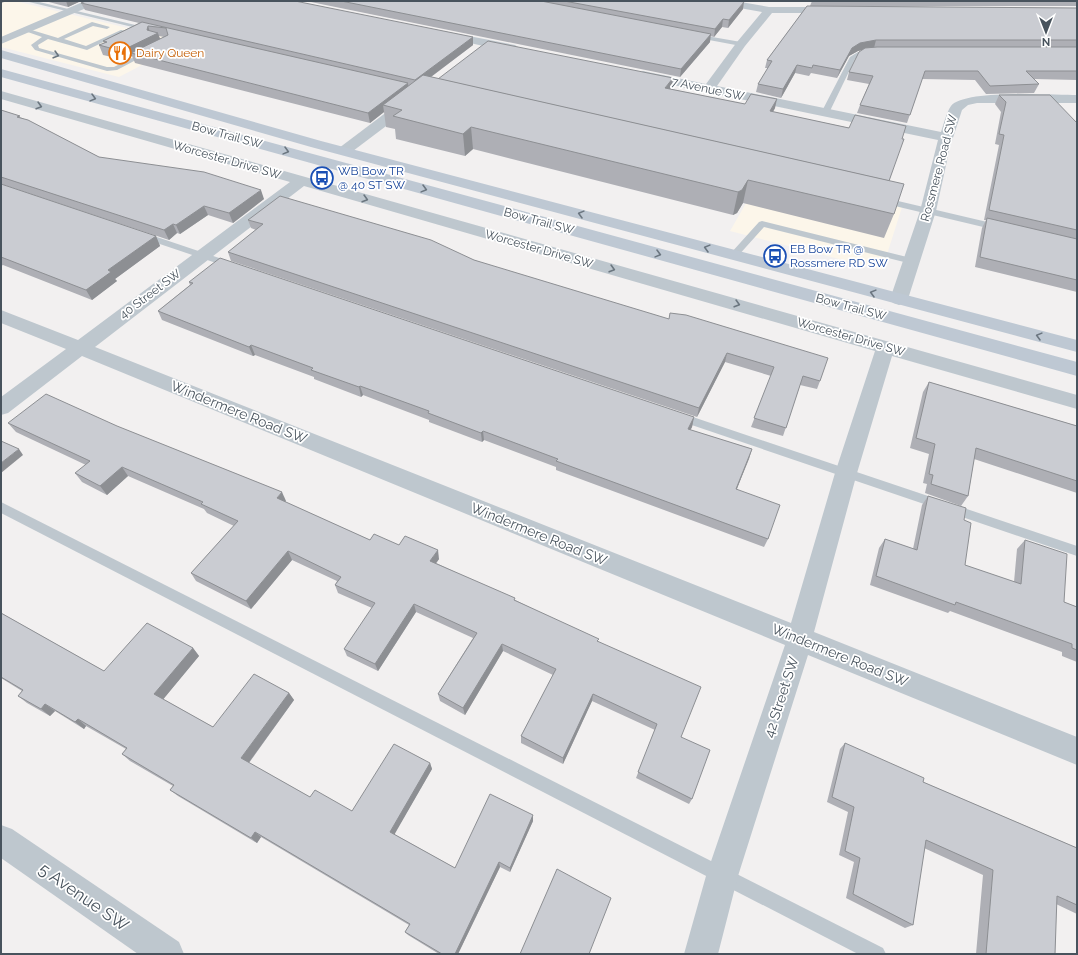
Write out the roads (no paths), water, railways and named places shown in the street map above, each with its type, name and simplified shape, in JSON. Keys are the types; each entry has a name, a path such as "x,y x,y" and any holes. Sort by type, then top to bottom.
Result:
{"main road":[{"name":"Bow Trail SW","path":"1,54 164,102 344,151 1077,346"},
{"name":"Bow Trail SW","path":"1,73 1077,369"}],"street":[{"path":"1,41 94,1"},
{"path":"717,1 769,10 848,10"},
{"path":"709,89 741,44 769,10"},
{"path":"430,32 525,51"},
{"path":"471,54 486,43"},
{"name":"7 Avenue SW","path":"627,72 945,138"},
{"name":"Worcester Drive SW","path":"1,96 886,346 1077,402"},
{"path":"344,151 416,97"},
{"name":"Rossmere Road SW","path":"899,299 928,211 945,138 956,108 964,102 970,100 986,98 1077,99"},
{"name":"40 Street SW","path":"1,408 301,181"},
{"name":"Windermere Road SW","path":"1,316 1077,751"},
{"name":"42 Street SW","path":"700,954 722,876 800,638 846,474 886,346"},
{"name":"5 Avenue SW","path":"1,840 167,954"}],"lane":[{"path":"28,1 158,31"},
{"path":"58,40 92,24 152,37"},
{"path":"25,30 87,48 123,31"},
{"path":"692,35 741,44"},
{"path":"46,37 34,45 37,49 108,69 115,69 155,49"},
{"path":"825,113 852,58 860,53 882,51"},
{"path":"870,197 1007,230"},
{"path":"734,255 762,224 912,261"},
{"path":"128,230 241,269"},
{"path":"671,414 1077,551"},
{"path":"1,507 877,954"}],"place":[{"name":"Dairy Queen","path":"120,53"},
{"name":"WB Bow TR @ 40 ST SW","path":"322,178"},
{"name":"EB Bow TR @ Rossmere RD SW","path":"775,256"}]}
